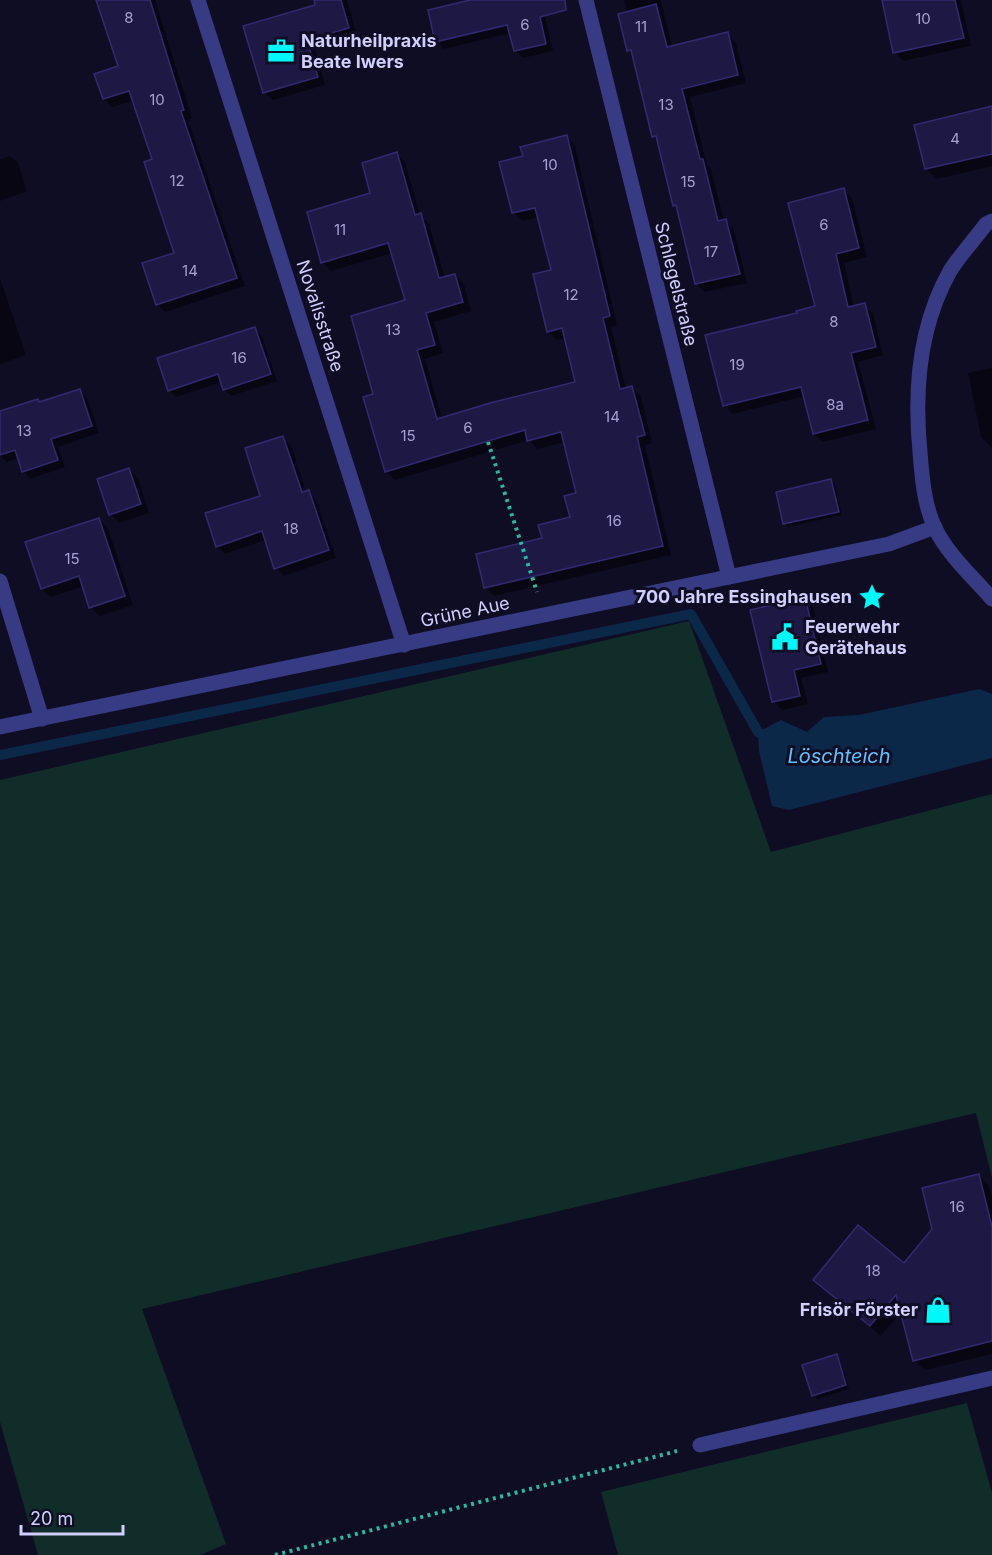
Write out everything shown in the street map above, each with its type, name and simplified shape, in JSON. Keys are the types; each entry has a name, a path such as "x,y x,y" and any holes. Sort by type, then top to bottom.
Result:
{"street":[{"name":"Novalisstraße","path":"198,0 404,645"},
{"name":"Schlegelstraße","path":"586,0 729,577"},
{"path":"992,221 986,224 951,271 932,312 920,358 916,418 923,487 935,527 951,552 992,599"},
{"name":"Grüne Aue","path":"0,727 890,544 935,527"},
{"path":"0,581 42,718"},
{"path":"700,1445 992,1378"}],"path":[{"path":"488,442 545,616"},
{"path":"275,1555 700,1445"}],"green space":[{"path":"689,621 771,852 992,794 992,1178 976,1113 142,1309 226,1544 200,1555 38,1555 0,1422 0,780"},
{"path":"967,1403 992,1493 992,1555 618,1555 601,1492"}],"water":[{"name":"Löschteich","path":"979,689 992,694 992,758 789,810 772,806 759,751 758,732 781,720 807,732 824,717 859,715"}],"building":[{"path":"96,0 150,0 184,110 181,111 237,278 156,305 142,263 174,253 144,162 152,159 129,91 103,99 94,74 118,66"},
{"name":"Naturheilpraxis Beate Iwers","path":"314,0 341,0 349,28 307,40 318,77 263,93 243,26 315,5"},
{"path":"470,0 565,0 566,10 540,17 546,44 514,51 507,25 435,42 428,10"},
{"path":"882,0 955,0 964,38 893,53"},
{"path":"656,4 667,47 728,32 738,75 682,89 700,159 703,159 718,221 726,219 740,274 695,284 676,205 673,206 656,136 652,137 631,50 627,51 618,14"},
{"path":"992,106 992,154 925,169 914,125"},
{"path":"567,135 610,316 603,318 620,389 632,386 645,435 637,437 663,546 484,588 476,554 542,538 538,525 570,517 564,496 576,493 561,432 527,441 525,430 385,472 363,397 373,394 351,316 405,300 388,243 321,263 307,212 370,193 362,163 397,152 415,215 421,213 439,278 455,274 463,302 426,313 435,345 417,350 437,419 575,382 562,328 547,332 533,274 551,270 535,208 512,213 499,162 523,156 520,147"},
{"path":"844,188 859,248 836,254 848,307 865,303 876,347 851,353 868,420 813,434 801,387 723,406 705,335 797,313 796,311 815,306 788,203"},
{"path":"255,327 271,374 223,390 218,374 168,391 157,358"},
{"path":"80,389 92,426 51,439 58,460 22,472 15,450 0,455 0,411"},
{"path":"283,436 302,492 309,490 329,550 274,569 262,531 216,547 205,513 260,496 245,448"},
{"path":"129,468 141,504 109,515 97,479"},
{"path":"831,479 839,512 783,524 776,492"},
{"path":"99,518 125,596 89,608 79,576 41,589 25,542"},
{"name":"Feuerwehr Gerätehaus","path":"805,597 821,664 794,670 800,696 772,702 750,610"},
{"path":"979,1174 992,1227 992,1341 913,1361 896,1295 870,1326 813,1280 858,1225 904,1263 932,1229 922,1188"},
{"path":"837,1354 846,1385 812,1396 802,1365"}],"waterway":[{"path":"0,755 691,614 758,732 770,739"}],"place":[{"name":"Naturheilpraxis Beate Iwers","path":"281,51"},
{"name":"700 Jahre Essinghausen","path":"872,597"},
{"name":"Feuerwehr Gerätehaus","path":"785,637"},
{"name":"Frisör Förster","path":"938,1310"}]}
